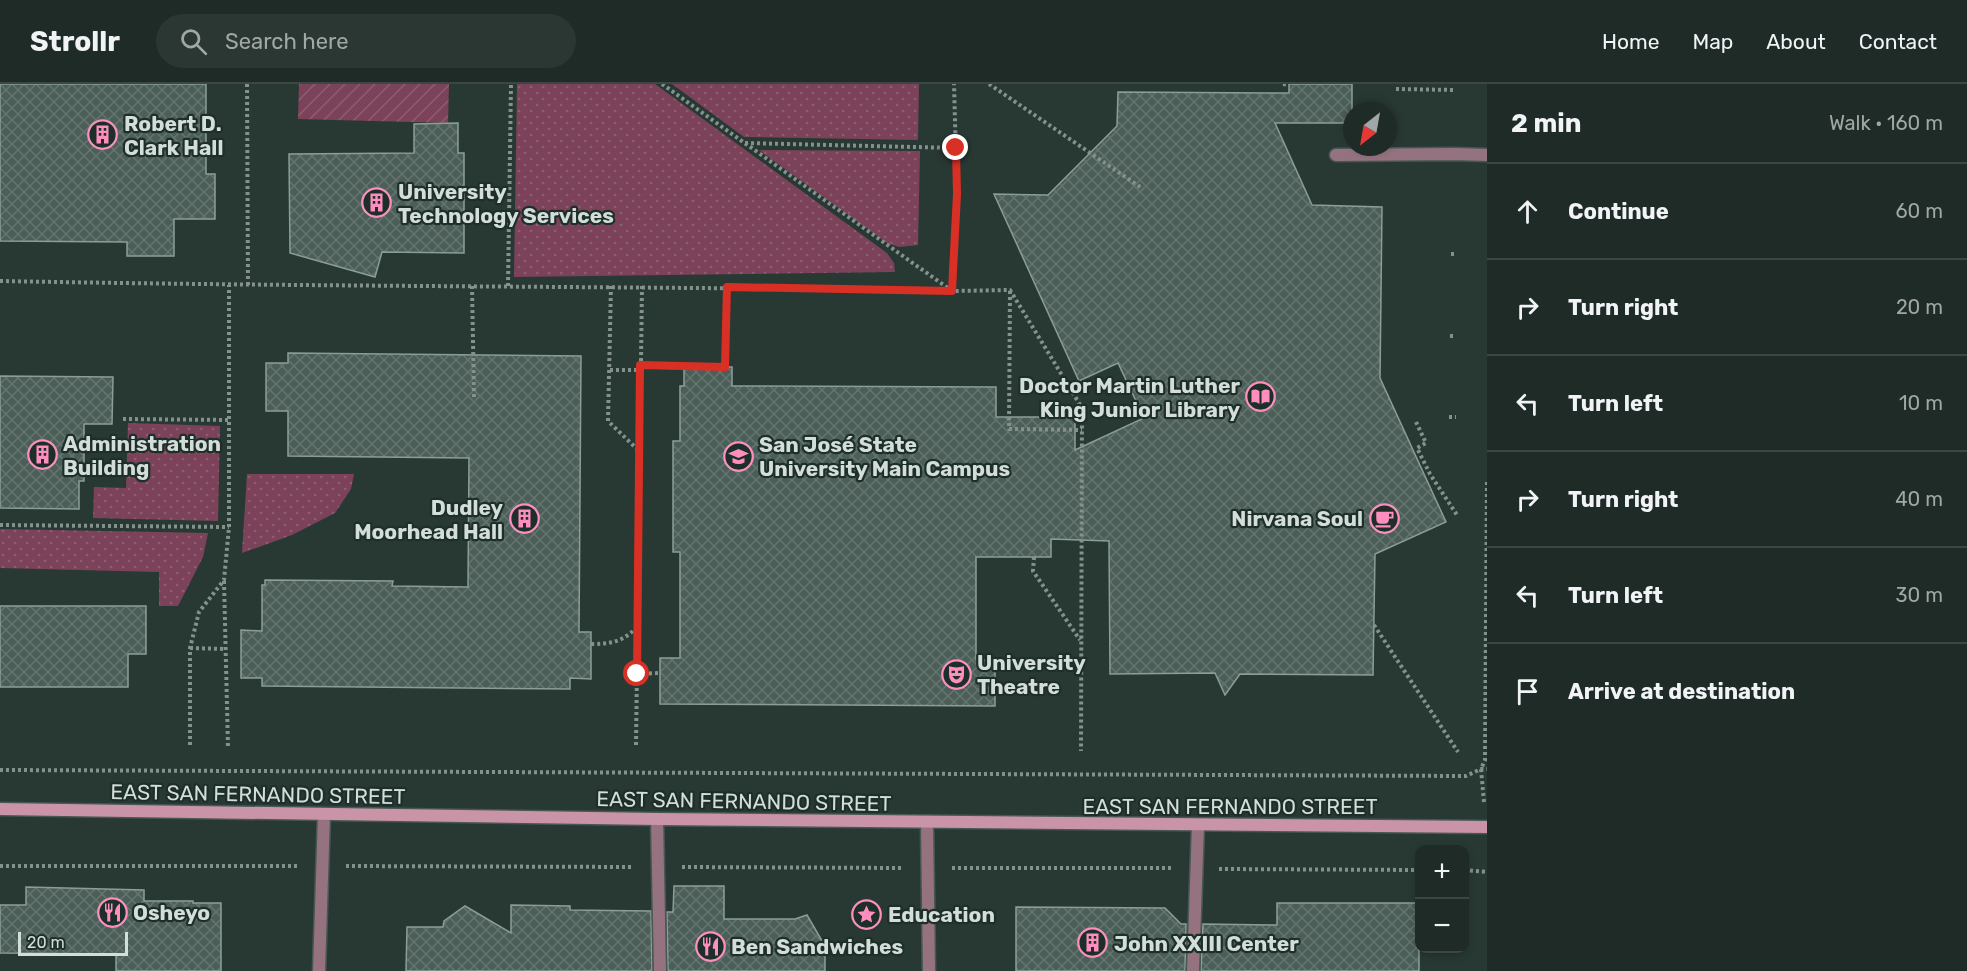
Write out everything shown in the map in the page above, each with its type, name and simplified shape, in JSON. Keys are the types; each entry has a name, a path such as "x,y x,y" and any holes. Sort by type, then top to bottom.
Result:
{"main road":[{"name":"EAST SAN FERNANDO STREET","path":"0,809 324,815 1487,827"}],"street":[{"path":"1336,155 1487,155"},
{"path":"320,971 320,882 324,815"},
{"path":"657,819 660,971"},
{"path":"927,822 928,971"},
{"path":"1192,971 1198,825"}],"path":[{"path":"247,84 248,285"},
{"path":"508,286 511,84"},
{"path":"662,84 952,291"},
{"path":"952,291 957,194 954,84"},
{"path":"988,84 1143,189"},
{"path":"1283,84 1289,85"},
{"path":"1396,89 1456,90"},
{"path":"744,143 956,148"},
{"path":"0,281 229,285 1010,290"},
{"path":"228,747 224,580 229,527 229,285"},
{"path":"472,286 474,397"},
{"path":"611,286 608,421 640,452"},
{"path":"636,745 642,286"},
{"path":"610,370 725,367 727,287"},
{"path":"1010,290 1082,408 1080,751"},
{"path":"1010,290 1009,429 1082,429"},
{"path":"1450,336 1456,336"},
{"path":"1449,417 1456,417"},
{"path":"123,419 230,420"},
{"path":"1416,422 1426,443 1417,448 1430,474 1457,515"},
{"path":"1481,769 1485,759 1487,480"},
{"path":"0,525 229,527"},
{"path":"1034,556 1033,571 1080,640"},
{"path":"190,745 190,648 200,612 224,580"},
{"path":"1374,625 1458,752"},
{"path":"591,644 611,644 622,640 638,627"},
{"path":"190,648 226,649"},
{"path":"637,674 660,673"},
{"path":"0,770 1466,776 1481,769 1487,769"},
{"path":"0,866 294,866"},
{"path":"351,866 1415,870"},
{"path":"1469,870 1487,872"}],"shaded area":[{"path":"299,84 449,84 448,123 298,119"},
{"path":"517,84 655,84 887,253 894,263 895,272 514,277"},
{"path":"672,84 919,84 918,140 744,137"},
{"path":"759,150 920,151 918,245 899,247 887,243"},
{"path":"128,423 220,426 218,521 93,518 94,487 126,488"},
{"path":"247,474 354,474 351,489 335,513 292,535 242,553"},
{"path":"0,529 208,533 203,557 178,606 159,606 159,572 0,568"}],"building":[{"name":"Robert D. Clark Hall","path":"0,84 206,84 206,174 215,174 215,219 174,219 174,256 127,256 127,242 0,241"},
{"path":"1289,84 1352,84 1352,102 1343,102 1343,123 1275,123 1312,205 1382,207 1380,378 1446,522 1375,554 1373,675 1240,674 1225,695 1215,673 1110,674 1109,541 1051,539 1051,557 976,557 976,660 995,660 995,706 660,704 660,658 680,658 680,552 673,552 673,441 680,441 680,386 684,386 684,367 732,367 732,386 996,387 996,417 1075,417 1075,450 1144,418 1118,363 1079,381 994,194 1048,195 1117,126 1118,92 1289,93"},
{"name":"University Technology Services","path":"458,123 458,153 464,153 464,253 382,252 375,277 290,253 289,154 414,153 414,124"},
{"name":"Dudley Moorhead Hall","path":"288,353 581,356 579,632 591,632 591,679 570,678 570,689 262,686 262,678 241,678 241,630 262,631 262,585 265,585 265,580 393,581 392,586 468,587 469,458 288,456 288,411 266,411 266,363 288,363"},
{"name":"Administration Building","path":"0,376 113,377 112,424 84,424 84,481 79,481 79,509 0,508"},
{"path":"0,606 146,606 146,654 128,654 128,687 0,687"},
{"path":"674,886 724,886 724,919 795,919 807,915 825,946 825,971 668,971 667,912 673,912"},
{"path":"26,887 144,890 144,901 221,903 221,971 116,971 116,954 0,953 0,905 26,905"},
{"path":"1277,903 1415,903 1415,953 1419,953 1419,971 1201,971 1203,924 1277,925"},
{"path":"511,905 570,906 570,910 651,911 652,971 406,971 407,927 443,927 444,921 465,906 511,933"},
{"name":"John XXIII Center","path":"1016,907 1165,908 1181,924 1186,924 1185,971 1016,971"}],"place":[{"name":"Robert D. Clark Hall","path":"103,135"},
{"name":"University Technology Services","path":"377,203"},
{"name":"Doctor Martin Luther King Junior Library","path":"1261,397"},
{"name":"Administration Building","path":"42,455"},
{"name":"San José State University Main Campus","path":"738,456"},
{"name":"Nirvana Soul","path":"1384,518"},
{"name":"Dudley Moorhead Hall","path":"524,519"},
{"name":"University Theatre","path":"956,674"},
{"name":"Osheyo","path":"112,912"},
{"name":"Education","path":"867,914"},
{"name":"John XXIII Center","path":"1093,943"},
{"name":"Ben Sandwiches","path":"710,946"}],"route":[{"path":"637,674 640,365 725,367 727,287 952,291 957,194 956,148"}]}
